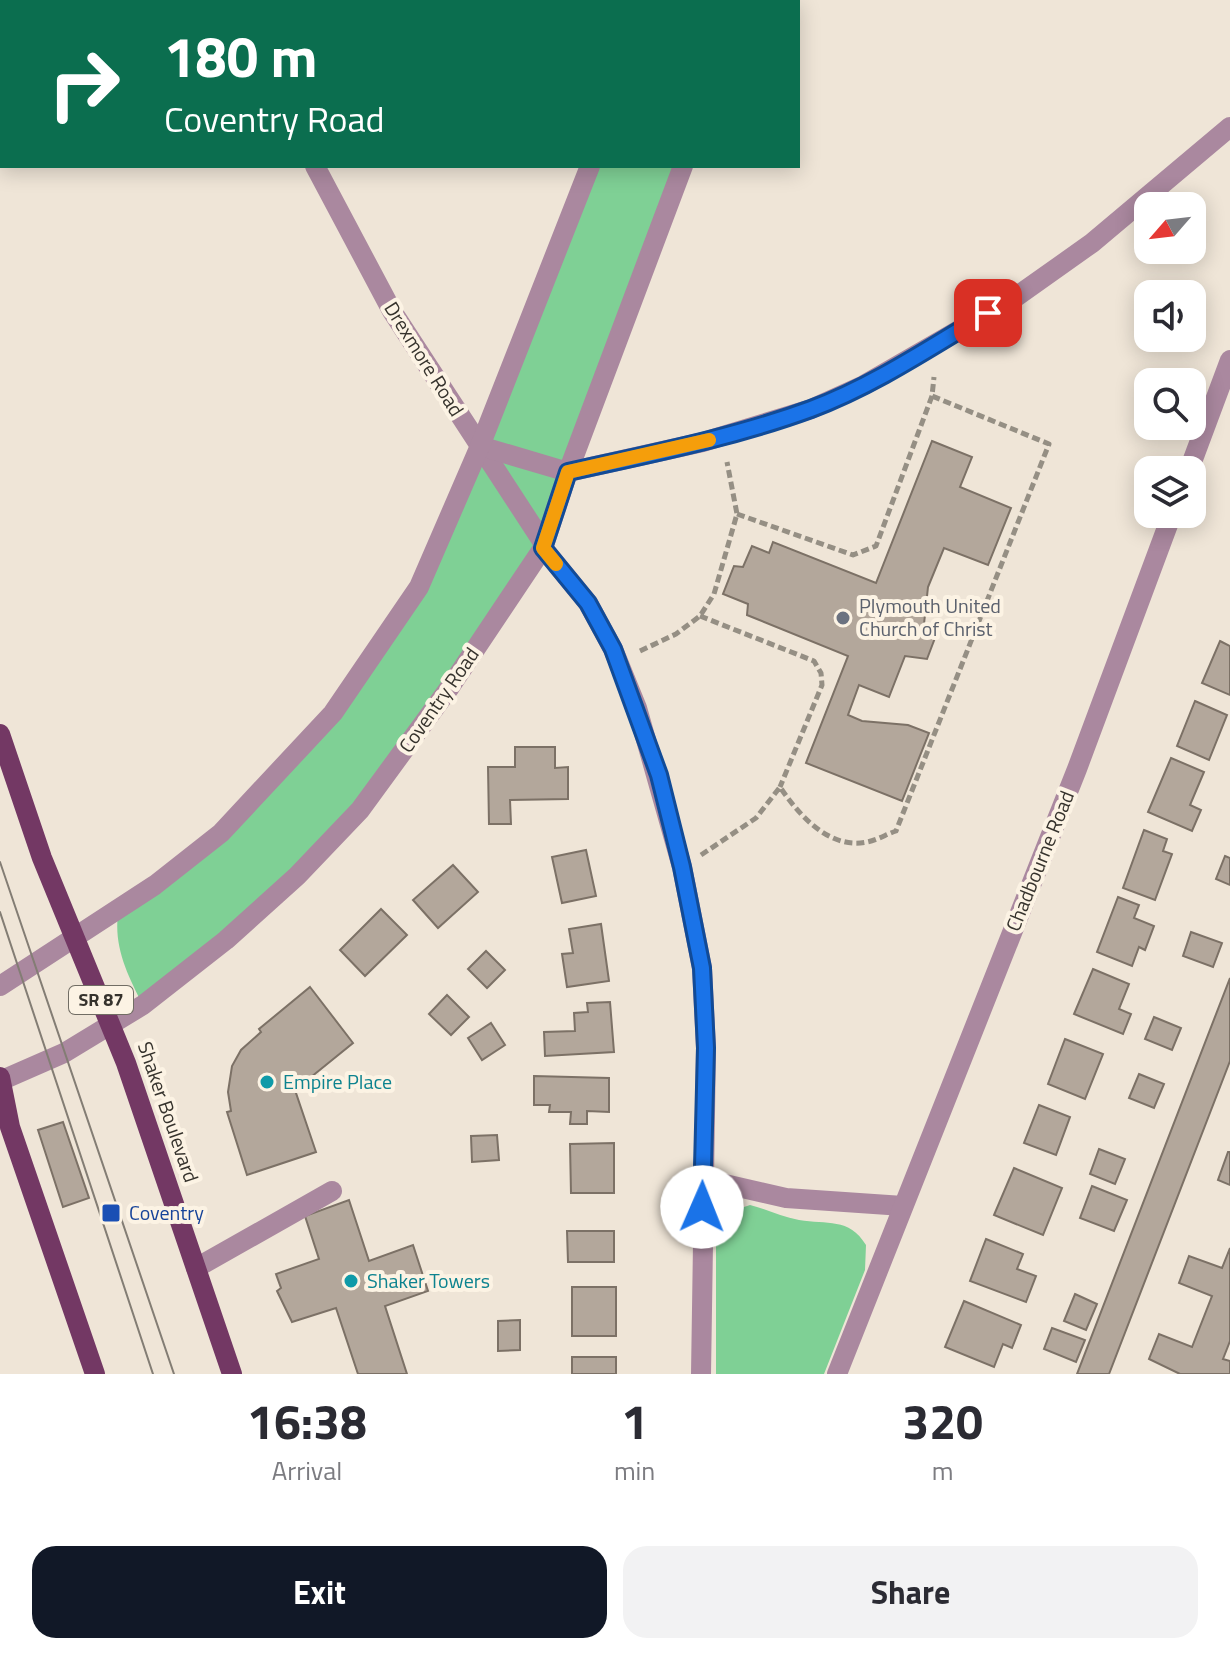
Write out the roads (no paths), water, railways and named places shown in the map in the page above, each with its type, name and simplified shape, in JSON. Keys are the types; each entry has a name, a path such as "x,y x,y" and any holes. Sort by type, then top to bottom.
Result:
{"main road":[{"name":"Shaker Boulevard","path":"0,734 42,858 112,1026 232,1374"},
{"path":"0,1081 10,1127 95,1374"}],"street":[{"path":"480,446 568,472 703,442 811,409 864,385 1013,299 1104,234 1230,127"},
{"name":"Drexmore Road","path":"316,168 392,311 544,546 588,603 613,649 659,775 682,867 702,968 706,1048 701,1374"},
{"path":"0,986 155,885 221,833 333,713 419,587 480,446 589,168"},
{"name":"Coventry Road","path":"0,1081 64,1053 112,1026 226,940 297,876 360,810 450,687 544,546 568,472 682,168"},
{"path":"1194,456 1230,360"},
{"name":"Chadbourne Road","path":"837,1374 1077,769 1167,528"},
{"path":"703,1179 786,1198 903,1206"},
{"path":"196,1268 332,1191"}],"tram line":[{"path":"0,862 174,1374"},
{"path":"0,912 153,1374"}],"place":[{"name":"Plymouth United Church of Christ","path":"843,618"},
{"name":"Empire Place","path":"267,1082"},
{"name":"Coventry","path":"111,1213"},
{"name":"Shaker Towers","path":"351,1281"}]}
